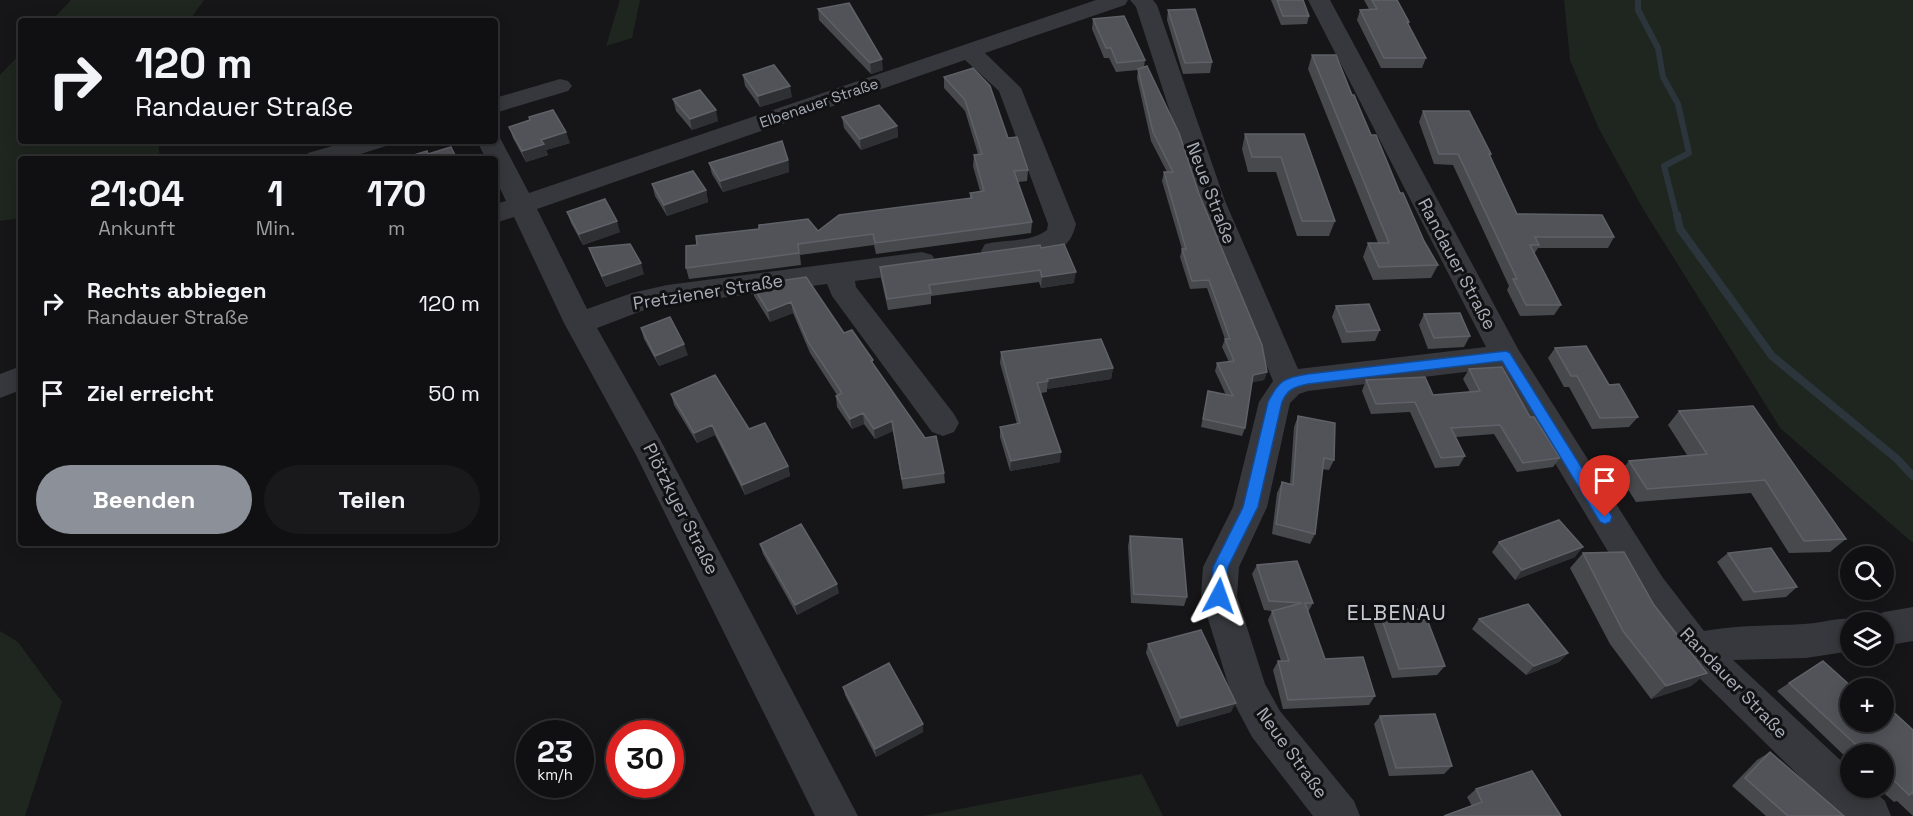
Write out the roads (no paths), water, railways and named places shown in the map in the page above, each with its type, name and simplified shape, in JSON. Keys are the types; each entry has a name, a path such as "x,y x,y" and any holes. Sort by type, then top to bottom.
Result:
{"street":[{"name":"Elbenauer Straße","path":"508,209 1117,0"},
{"name":"Neue Straße","path":"1141,0 1146,5 1212,201 1289,382 1281,390 1275,402 1250,507 1221,567 1219,596 1248,690 1266,724 1340,816"},
{"name":"Randauer Straße","path":"1319,0 1506,356 1650,589 1696,650 1870,816"},
{"name":"Pretziener Straße","path":"579,323 642,300 1038,245 1052,240 1060,233 1062,224 1016,102 1009,88 969,51"},
{"path":"498,105 560,86"},
{"path":"327,156 367,144"},
{"path":"498,171 508,209"},
{"name":"Plötzkyer Straße","path":"508,209 579,323 650,450 837,816"},
{"path":"839,273 842,289 943,423"},
{"path":"1289,382 1506,356"},
{"path":"0,386 18,379"},
{"path":"1894,627 1913,624"},
{"path":"1696,650 1740,642 1806,641 1840,636"}],"waterway":[{"path":"1638,0 1638,10 1658,48 1663,77 1678,104 1689,153 1664,166 1677,217"},
{"path":"1677,215 1680,229 1772,356 1897,459 1913,476"}],"district":[{"name":"ELBENAU","path":"1397,613"}]}
